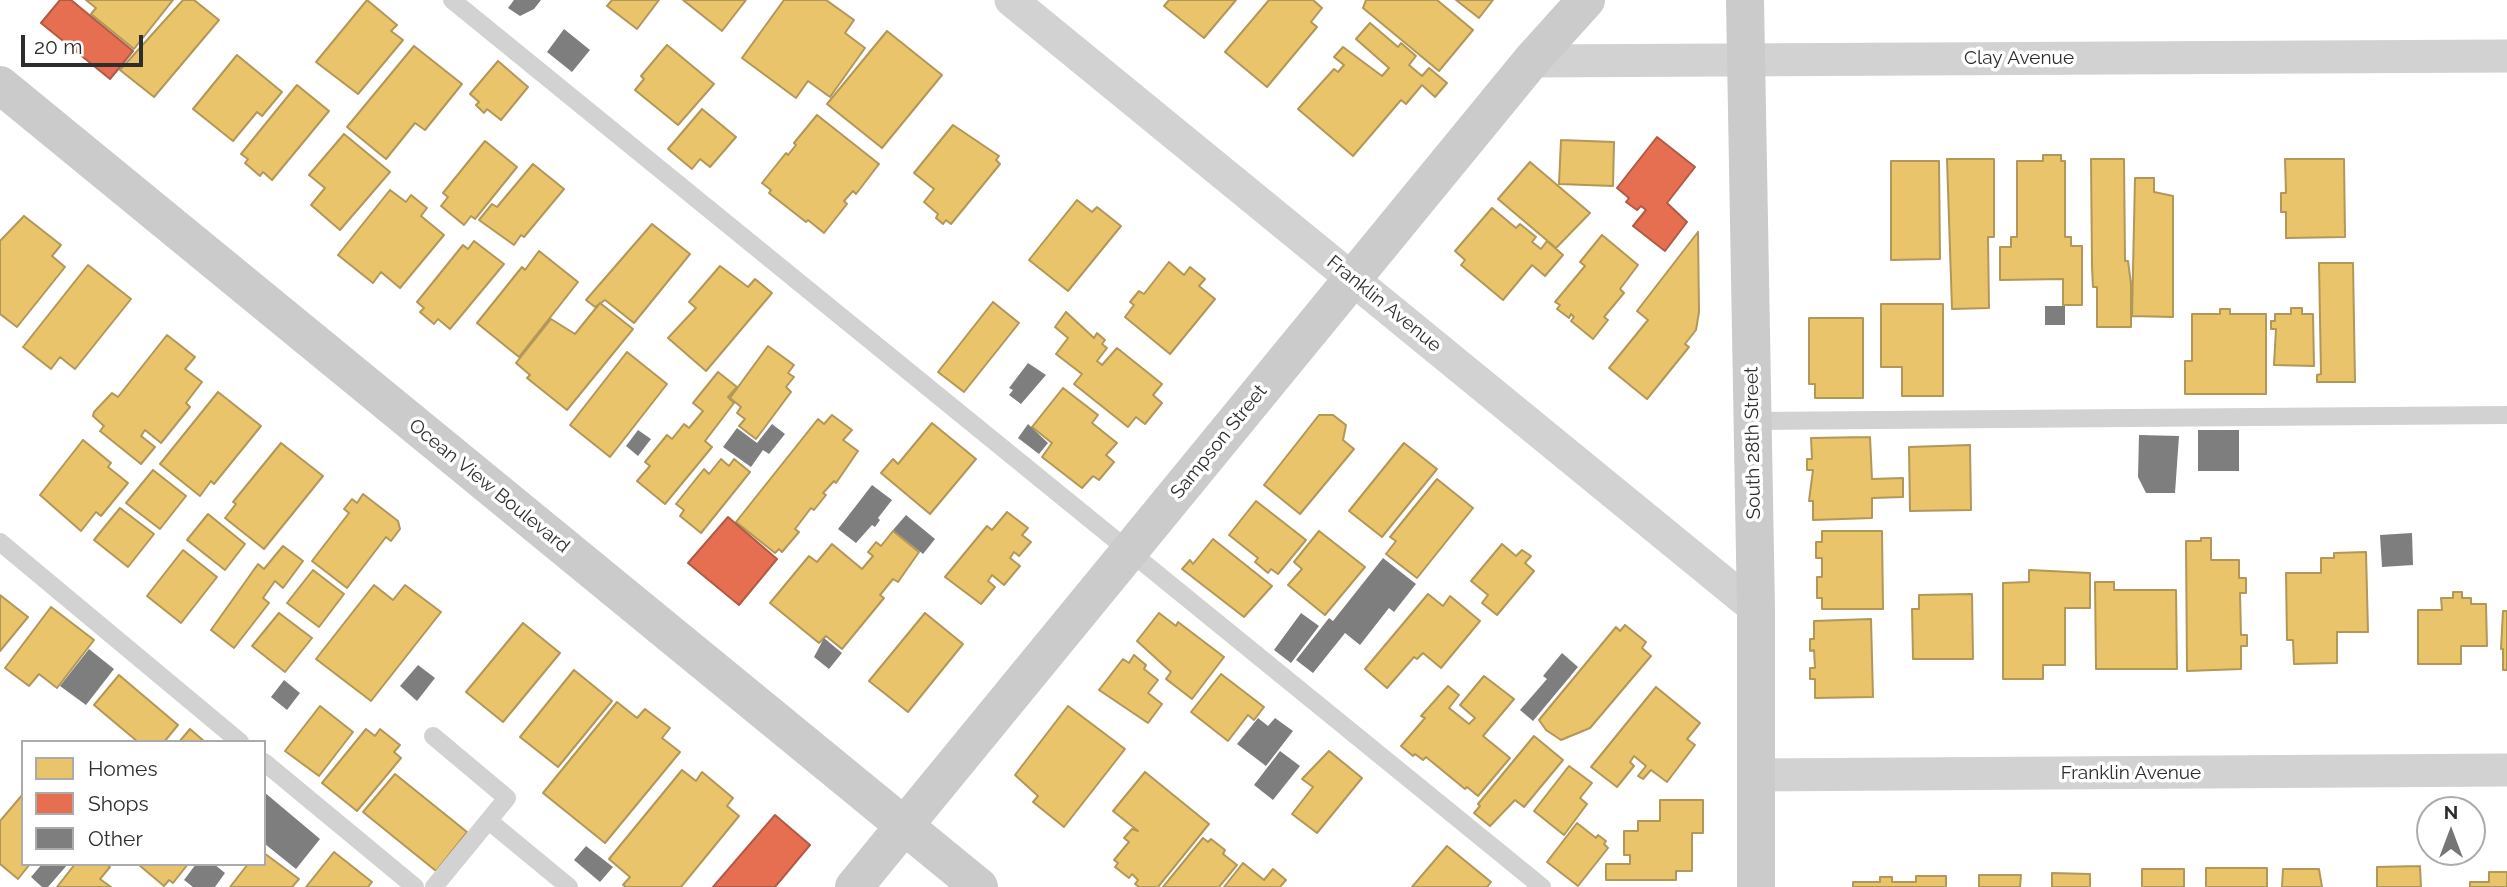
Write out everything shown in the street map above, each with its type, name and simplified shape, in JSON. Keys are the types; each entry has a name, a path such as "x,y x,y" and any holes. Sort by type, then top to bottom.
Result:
{"street":[{"name":"Franklin Avenue","path":"1012,0 1756,608"},
{"name":"South 28th Street","path":"1745,0 1756,608 1756,887"},
{"name":"Sampson Street","path":"854,887 1578,3"},
{"name":"Clay Avenue","path":"1531,61 2507,56"},
{"name":"Ocean View Boulevard","path":"0,85 979,887"},
{"name":"Franklin Avenue","path":"1755,775 2507,770"}],"lane":[{"path":"452,0 1542,887"},
{"path":"1753,421 2507,415"},
{"path":"0,542 238,740"},
{"path":"433,736 507,797 434,887"},
{"path":"266,764 415,887"},
{"path":"489,821 569,887"}],"building: Homes":[{"path":"86,0 173,0 134,49 91,14 96,8"},
{"path":"183,0 194,0 219,20 154,97 120,70"},
{"path":"367,0 397,25 391,31 403,40 358,94 316,62"},
{"path":"612,0 659,0 637,29 607,6"},
{"path":"683,0 746,0 722,31"},
{"path":"784,0 826,0 854,20 845,33 865,48 830,97 808,81 796,98 742,58"},
{"path":"1169,0 1236,0 1204,38 1164,6"},
{"path":"1269,0 1313,0 1322,8 1311,22 1317,27 1267,87 1225,52"},
{"path":"1366,0 1437,0 1473,30 1439,71 1363,8"},
{"path":"1456,0 1493,0 1479,18"},
{"path":"1370,23 1398,47 1401,43 1416,56 1409,65 1422,76 1429,68 1447,83 1435,97 1422,85 1406,104 1401,100 1353,156 1298,109 1334,69 1338,72 1344,65 1334,57 1343,47 1382,76 1389,68 1356,39"},
{"path":"887,31 942,75 882,148 827,104"},
{"path":"667,45 714,84 678,125 635,90 644,79 641,76"},
{"path":"414,46 462,84 425,130 415,123 386,159 347,127"},
{"path":"237,55 282,92 262,116 257,112 233,141 193,109"},
{"path":"498,61 528,87 501,120 487,109 484,113 476,105 479,102 470,94"},
{"path":"297,85 329,111 272,180 263,172 260,176 245,163 248,159 241,154"},
{"path":"702,109 736,137 710,167 700,159 692,169 668,149"},
{"path":"817,115 879,164 856,194 853,191 844,201 847,204 824,233 769,193 771,190 762,183 786,153 788,155 796,145 794,143"},
{"path":"953,125 999,156 996,160 1000,164 951,224 946,220 943,224 936,218 938,214 924,202 934,189 914,173"},
{"path":"344,134 390,172 340,230 311,205 325,188 309,175"},
{"path":"1561,140 1614,142 1613,186 1559,184"},
{"path":"485,141 517,167 475,219 471,216 464,225 441,206 448,197 443,193"},
{"path":"2043,155 2061,155 2061,161 2065,161 2065,237 2071,237 2071,246 2082,246 2082,305 2063,305 2063,279 2000,280 2000,247 2011,247 2011,237 2017,237 2017,161 2043,161"},
{"path":"1947,159 1994,159 1994,237 1988,237 1989,308 1952,309"},
{"path":"2091,159 2124,159 2125,261 2128,261 2131,284 2131,327 2097,327 2097,287 2093,287 2092,267"},
{"path":"2285,159 2344,159 2345,237 2286,238 2286,212 2281,212 2281,193 2286,193"},
{"path":"1891,161 1939,161 1940,259 1891,260"},
{"path":"1530,162 1590,213 1556,248 1498,199"},
{"path":"533,164 564,189 524,237 521,235 514,245 479,220 492,204 497,207"},
{"path":"2135,178 2154,178 2154,192 2173,196 2173,317 2132,316"},
{"path":"390,190 406,202 411,195 427,208 421,216 444,235 400,288 381,272 373,283 338,255"},
{"path":"1077,200 1092,212 1097,207 1121,226 1068,291 1029,260"},
{"path":"1492,208 1516,228 1520,224 1536,237 1532,242 1541,249 1547,241 1563,255 1545,276 1532,265 1503,300 1461,265 1465,260 1455,251"},
{"path":"24,216 61,245 52,256 65,267 17,327 0,314 0,241"},
{"path":"652,224 690,254 634,323 605,300 595,307 586,300"},
{"path":"1698,232 1699,312 1696,330 1685,344 1689,347 1647,399 1609,368 1648,320 1637,311"},
{"path":"1602,235 1638,265 1620,289 1624,293 1604,317 1608,320 1593,339 1571,321 1574,317 1571,314 1569,318 1557,309 1560,305 1555,302 1585,266 1580,262"},
{"path":"474,241 504,264 450,329 438,319 434,324 420,312 424,308 417,302 463,245 468,249"},
{"path":"539,251 578,282 519,357 477,323 522,267 525,270"},
{"path":"1169,262 1184,275 1190,267 1205,279 1199,286 1215,299 1170,354 1125,317 1134,305 1130,302 1139,291 1144,294"},
{"path":"2319,263 2353,263 2355,382 2317,382 2317,375 2321,374"},
{"path":"88,265 131,299 75,369 60,357 51,369 23,347"},
{"path":"720,266 748,287 755,279 772,293 706,371 668,338 696,308 689,302"},
{"path":"993,302 1019,323 964,392 938,372"},
{"path":"600,303 633,329 567,410 527,378 530,375 516,363 551,319 575,334"},
{"path":"1881,304 1943,304 1943,396 1902,396 1902,367 1881,367"},
{"path":"2291,308 2302,308 2302,314 2313,314 2314,366 2274,365 2276,329 2271,329 2271,321 2275,321 2275,314 2291,314"},
{"path":"2220,309 2230,309 2230,314 2266,314 2266,394 2185,394 2185,361 2192,361 2192,314 2220,314"},
{"path":"1066,312 1094,338 1097,333 1105,340 1102,344 1107,348 1097,361 1102,365 1117,348 1162,384 1153,395 1162,403 1145,424 1136,417 1128,427 1074,384 1082,374 1056,354 1068,338 1055,327"},
{"path":"1809,318 1863,318 1863,398 1815,398 1815,384 1809,384"},
{"path":"167,335 195,357 185,369 202,382 186,403 190,407 161,443 145,430 141,436 155,447 141,464 100,431 104,426 93,416 112,393 118,397"},
{"path":"768,346 794,365 788,373 794,377 786,387 791,392 756,439 739,426 745,419 737,413 741,407 730,398"},
{"path":"627,352 667,384 610,457 570,425"},
{"path":"718,372 737,387 728,397 734,403 705,441 712,447 665,504 637,481 650,466 645,462 667,435 672,439 684,424 689,428 703,411 693,403"},
{"path":"1063,388 1098,415 1092,423 1117,443 1106,455 1114,462 1099,480 1093,476 1082,488 1042,457 1052,443 1032,427"},
{"path":"218,392 261,426 214,484 211,481 200,496 160,464"},
{"path":"832,415 852,430 843,440 858,451 836,483 834,481 823,493 826,495 814,510 811,508 795,529 799,532 782,552 779,549 775,553 736,522 818,419 824,424"},
{"path":"1319,415 1333,415 1346,425 1343,440 1354,449 1300,514 1264,485"},
{"path":"932,423 976,459 930,514 881,473 893,459 898,464"},
{"path":"1870,437 1872,479 1903,478 1903,497 1872,498 1872,518 1813,520 1813,501 1809,501 1813,470 1807,470 1807,459 1812,459 1811,438"},
{"path":"83,440 111,463 108,467 128,483 101,516 96,512 81,531 40,495"},
{"path":"281,443 323,476 264,549 225,518 236,504 233,502"},
{"path":"1404,443 1437,469 1382,537 1349,511"},
{"path":"1970,445 1971,510 1910,511 1909,447"},
{"path":"721,459 729,466 734,459 750,472 701,533 680,516 684,510 676,504 704,469 709,474"},
{"path":"153,470 186,496 160,529 126,503"},
{"path":"1437,479 1473,508 1417,578 1386,554 1396,541 1390,537"},
{"path":"363,494 398,521 400,529 391,541 386,537 347,588 312,561 349,513 344,509 352,499 357,503"},
{"path":"1256,501 1306,540 1278,574 1271,569 1268,573 1255,562 1258,558 1229,535"},
{"path":"120,508 154,534 128,567 94,540"},
{"path":"1007,512 1028,528 1022,535 1031,542 1019,556 1014,552 1010,558 1020,566 1004,585 992,575 988,581 995,587 981,604 945,577 987,526 992,530"},
{"path":"208,514 245,544 225,570 187,540"},
{"path":"893,531 919,552 898,582 893,579 880,595 884,598 842,649 826,636 819,643 770,603 809,556 817,562 832,544 862,569 873,556 868,552 876,542 881,546"},
{"path":"1319,531 1365,567 1325,615 1288,585 1302,569 1294,562"},
{"path":"1822,531 1882,531 1883,609 1822,609 1822,598 1817,598 1817,577 1822,577 1822,558 1816,558 1816,542 1822,542"},
{"path":"2201,538 2211,538 2211,560 2239,560 2239,578 2246,578 2246,593 2240,593 2241,635 2247,635 2247,646 2241,646 2241,669 2187,671 2186,541 2201,541"},
{"path":"1213,539 1272,586 1244,617 1182,569 1190,560 1193,564"},
{"path":"1502,544 1516,556 1522,550 1531,556 1525,563 1534,571 1497,615 1482,603 1488,595 1471,581"},
{"path":"283,546 303,561 283,588 275,581 263,598 269,603 234,648 211,630 258,564 264,569"},
{"path":"183,550 217,577 181,623 147,596"},
{"path":"2366,552 2368,632 2337,632 2337,663 2294,664 2293,640 2287,640 2286,573 2321,573 2321,558 2334,558 2334,553"},
{"path":"313,570 344,594 319,627 287,603"},
{"path":"2029,570 2090,573 2090,608 2065,608 2065,665 2043,665 2043,679 2003,679 2003,583 2029,582"},
{"path":"2095,582 2114,582 2114,590 2176,590 2177,669 2096,669"},
{"path":"374,585 393,600 405,585 441,612 371,701 316,659"},
{"path":"2453,592 2462,592 2462,598 2471,598 2471,604 2486,604 2487,646 2461,646 2461,664 2418,664 2418,610 2442,610 2441,598 2453,598"},
{"path":"1428,594 1443,606 1450,596 1480,621 1441,668 1423,653 1417,659 1414,657 1387,688 1365,669"},
{"path":"1972,594 1973,659 1913,659 1912,609 1919,609 1919,595"},
{"path":"0,595 28,617 0,651"},
{"path":"51,607 94,640 57,688 39,674 29,686 5,668"},
{"path":"2503,611 2507,611 2507,670 2503,670 2501,649"},
{"path":"279,613 312,638 285,672 252,646"},
{"path":"925,613 963,644 908,712 869,681"},
{"path":"1159,613 1176,626 1178,622 1224,657 1192,699 1166,679 1171,672 1137,641"},
{"path":"1871,619 1873,697 1815,698 1815,679 1810,679 1810,668 1815,668 1814,650 1810,651 1810,639 1814,639 1814,621"},
{"path":"523,623 560,653 503,722 466,692"},
{"path":"1625,625 1646,642 1642,648 1651,656 1590,728 1561,740 1546,730 1539,720 1616,627 1620,631"},
{"path":"1134,655 1146,665 1144,669 1158,680 1148,693 1162,704 1148,723 1099,690 1123,659 1129,663"},
{"path":"574,670 612,701 558,767 520,737"},
{"path":"1221,674 1264,707 1254,720 1248,715 1228,741 1191,712"},
{"path":"119,675 178,725 166,740 136,740 94,705"},
{"path":"1484,676 1514,699 1483,736 1510,758 1478,796 1467,787 1465,789 1426,757 1423,760 1415,754 1413,756 1401,746 1425,718 1421,716 1448,686 1459,695 1449,708 1469,724 1475,718 1460,705"},
{"path":"1656,687 1700,723 1687,739 1695,745 1667,782 1651,770 1643,779 1638,776 1646,766 1634,756 1630,762 1634,766 1617,787 1591,767"},
{"path":"617,702 637,718 645,709 670,728 662,738 680,752 605,843 543,793"},
{"path":"320,706 353,732 319,776 285,751"},
{"path":"1068,706 1125,749 1064,827 1033,802 1038,796 1015,775"},
{"path":"190,729 203,740 181,740"},
{"path":"366,729 375,736 380,729 400,745 394,752 401,758 357,811 322,783"},
{"path":"1534,736 1563,760 1524,807 1515,800 1490,826 1474,813 1480,806 1478,804"},
{"path":"1329,751 1362,778 1317,833 1292,814 1313,787 1302,779"},
{"path":"1569,766 1592,783 1580,798 1587,804 1564,835 1534,811"},
{"path":"682,770 696,781 702,772 733,798 727,806 739,816 681,887 626,887 623,885 630,877 609,859"},
{"path":"1145,772 1209,824 1158,887 1139,887 1135,884 1138,880 1132,874 1129,878 1115,867 1118,863 1114,860 1129,842 1124,838 1132,829 1138,831 1113,811"},
{"path":"395,774 467,832 436,871 363,812"},
{"path":"21,796 21,866 28,866 18,879 0,864 0,821"},
{"path":"1660,800 1703,800 1703,833 1692,833 1692,871 1676,871 1676,880 1606,880 1606,864 1630,864 1630,855 1624,855 1624,831 1638,831 1638,821 1660,821"},
{"path":"1577,823 1596,838 1598,835 1606,841 1604,844 1608,848 1578,886 1547,862"},
{"path":"1203,838 1208,842 1211,839 1225,850 1223,854 1237,865 1219,887 1163,887"},
{"path":"1447,846 1491,882 1487,887 1412,887"},
{"path":"334,852 372,882 368,887 306,887"},
{"path":"266,854 299,879 292,887 230,887 246,866 266,866"},
{"path":"1243,863 1264,880 1273,869 1286,880 1280,887 1224,887"},
{"path":"73,866 110,867 100,879 111,887 57,887"},
{"path":"140,866 186,866 173,883 169,880 164,886"},
{"path":"2420,866 2421,887 2377,887 2377,867"},
{"path":"2206,868 2267,868 2267,887 2206,887"},
{"path":"2142,869 2184,869 2184,887 2142,887"},
{"path":"2283,869 2319,869 2322,887 2282,887"},
{"path":"2489,872 2507,872 2507,887 2470,887 2470,882 2489,882"},
{"path":"2052,873 2090,874 2090,887 2052,887"},
{"path":"1979,875 2021,875 2020,887 1979,887"},
{"path":"1916,876 1946,876 1946,887 1853,887 1853,882 1880,882 1880,877 1892,877 1892,882 1916,882"}],"building: Shops":[{"path":"60,0 71,0 133,51 110,79 41,23"},
{"path":"1657,137 1695,167 1667,203 1687,222 1665,251 1633,226 1646,210 1641,206 1637,210 1626,202 1629,198 1617,188"},
{"path":"728,517 777,559 739,605 688,563"},
{"path":"775,815 810,845 775,887 713,887"}],"building: Other":[{"path":"514,0 541,0 534,9 520,16 508,8"},
{"path":"564,29 590,50 572,72 547,52"},
{"path":"2045,306 2065,306 2065,325 2045,325"},
{"path":"1028,363 1046,375 1021,404 1009,395 1013,390 1009,388"},
{"path":"772,424 785,434 769,454 763,450 751,467 723,447 737,428 757,443"},
{"path":"1028,424 1048,443 1039,454 1018,438"},
{"path":"638,430 651,439 638,456 626,446"},
{"path":"2198,430 2239,430 2239,471 2198,471"},
{"path":"2139,435 2179,436 2175,493 2146,493 2138,477"},
{"path":"872,485 892,500 878,518 880,520 875,527 872,525 856,543 838,529"},
{"path":"906,515 935,539 923,554 893,530"},
{"path":"2412,533 2413,565 2382,567 2380,535"},
{"path":"1383,558 1416,584 1394,612 1389,608 1360,645 1345,633 1313,673 1296,660 1329,618 1333,621"},
{"path":"1301,613 1319,626 1291,663 1274,650"},
{"path":"824,638 842,653 829,669 814,657"},
{"path":"89,649 114,669 86,705 60,686"},
{"path":"1562,653 1578,667 1533,721 1520,710 1547,679 1543,676"},
{"path":"418,665 435,678 417,701 400,686"},
{"path":"284,680 300,693 287,710 271,697"},
{"path":"1258,718 1268,726 1275,718 1293,731 1266,766 1237,744"},
{"path":"1280,751 1300,766 1273,800 1254,785"},
{"path":"266,794 320,839 296,869 266,845"},
{"path":"586,846 613,867 600,882 574,860"},
{"path":"40,866 66,866 48,887 42,887 31,877"},
{"path":"194,866 216,866 225,873 215,887 193,887 184,880"}]}
